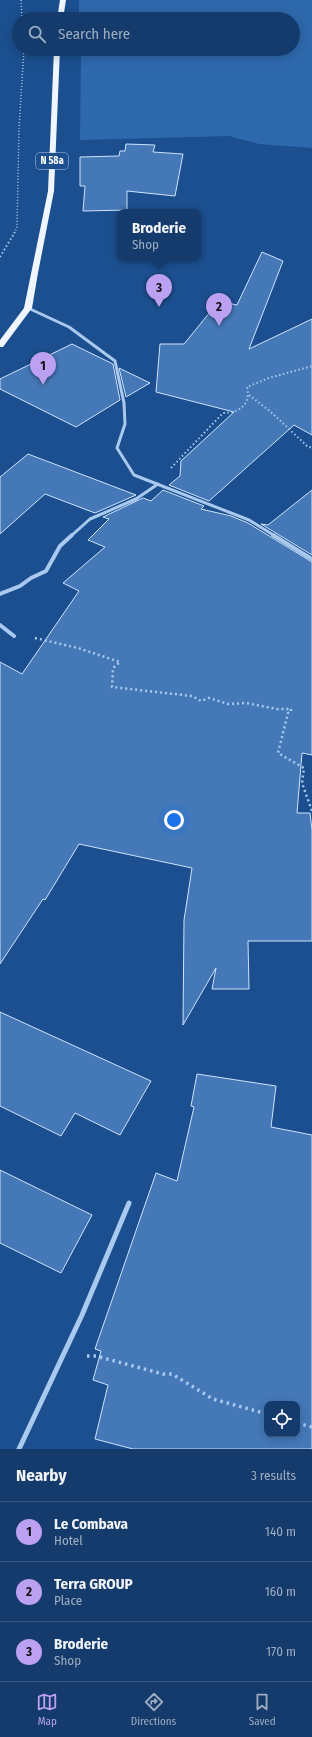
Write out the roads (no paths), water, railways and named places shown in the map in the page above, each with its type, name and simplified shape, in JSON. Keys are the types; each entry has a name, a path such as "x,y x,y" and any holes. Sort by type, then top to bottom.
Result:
{"main road":[{"path":"62,12 63,0"},
{"name":"N 58a","path":"0,345 28,308 51,191 57,56"}],"street":[{"path":"28,308 69,327 115,361 124,403 125,424 117,448 134,475 249,520 312,559"},
{"path":"0,594 20,586 31,578 46,571 60,546 90,519 136,498 158,484"},
{"path":"0,625 14,636"},
{"path":"19,1449 32,1417 93,1292 129,1203"}],"place":[{"name":"Broderie","path":"159,307"},
{"name":"Terra GROUP","path":"219,326"},
{"name":"Le Combava","path":"43,385"}]}
